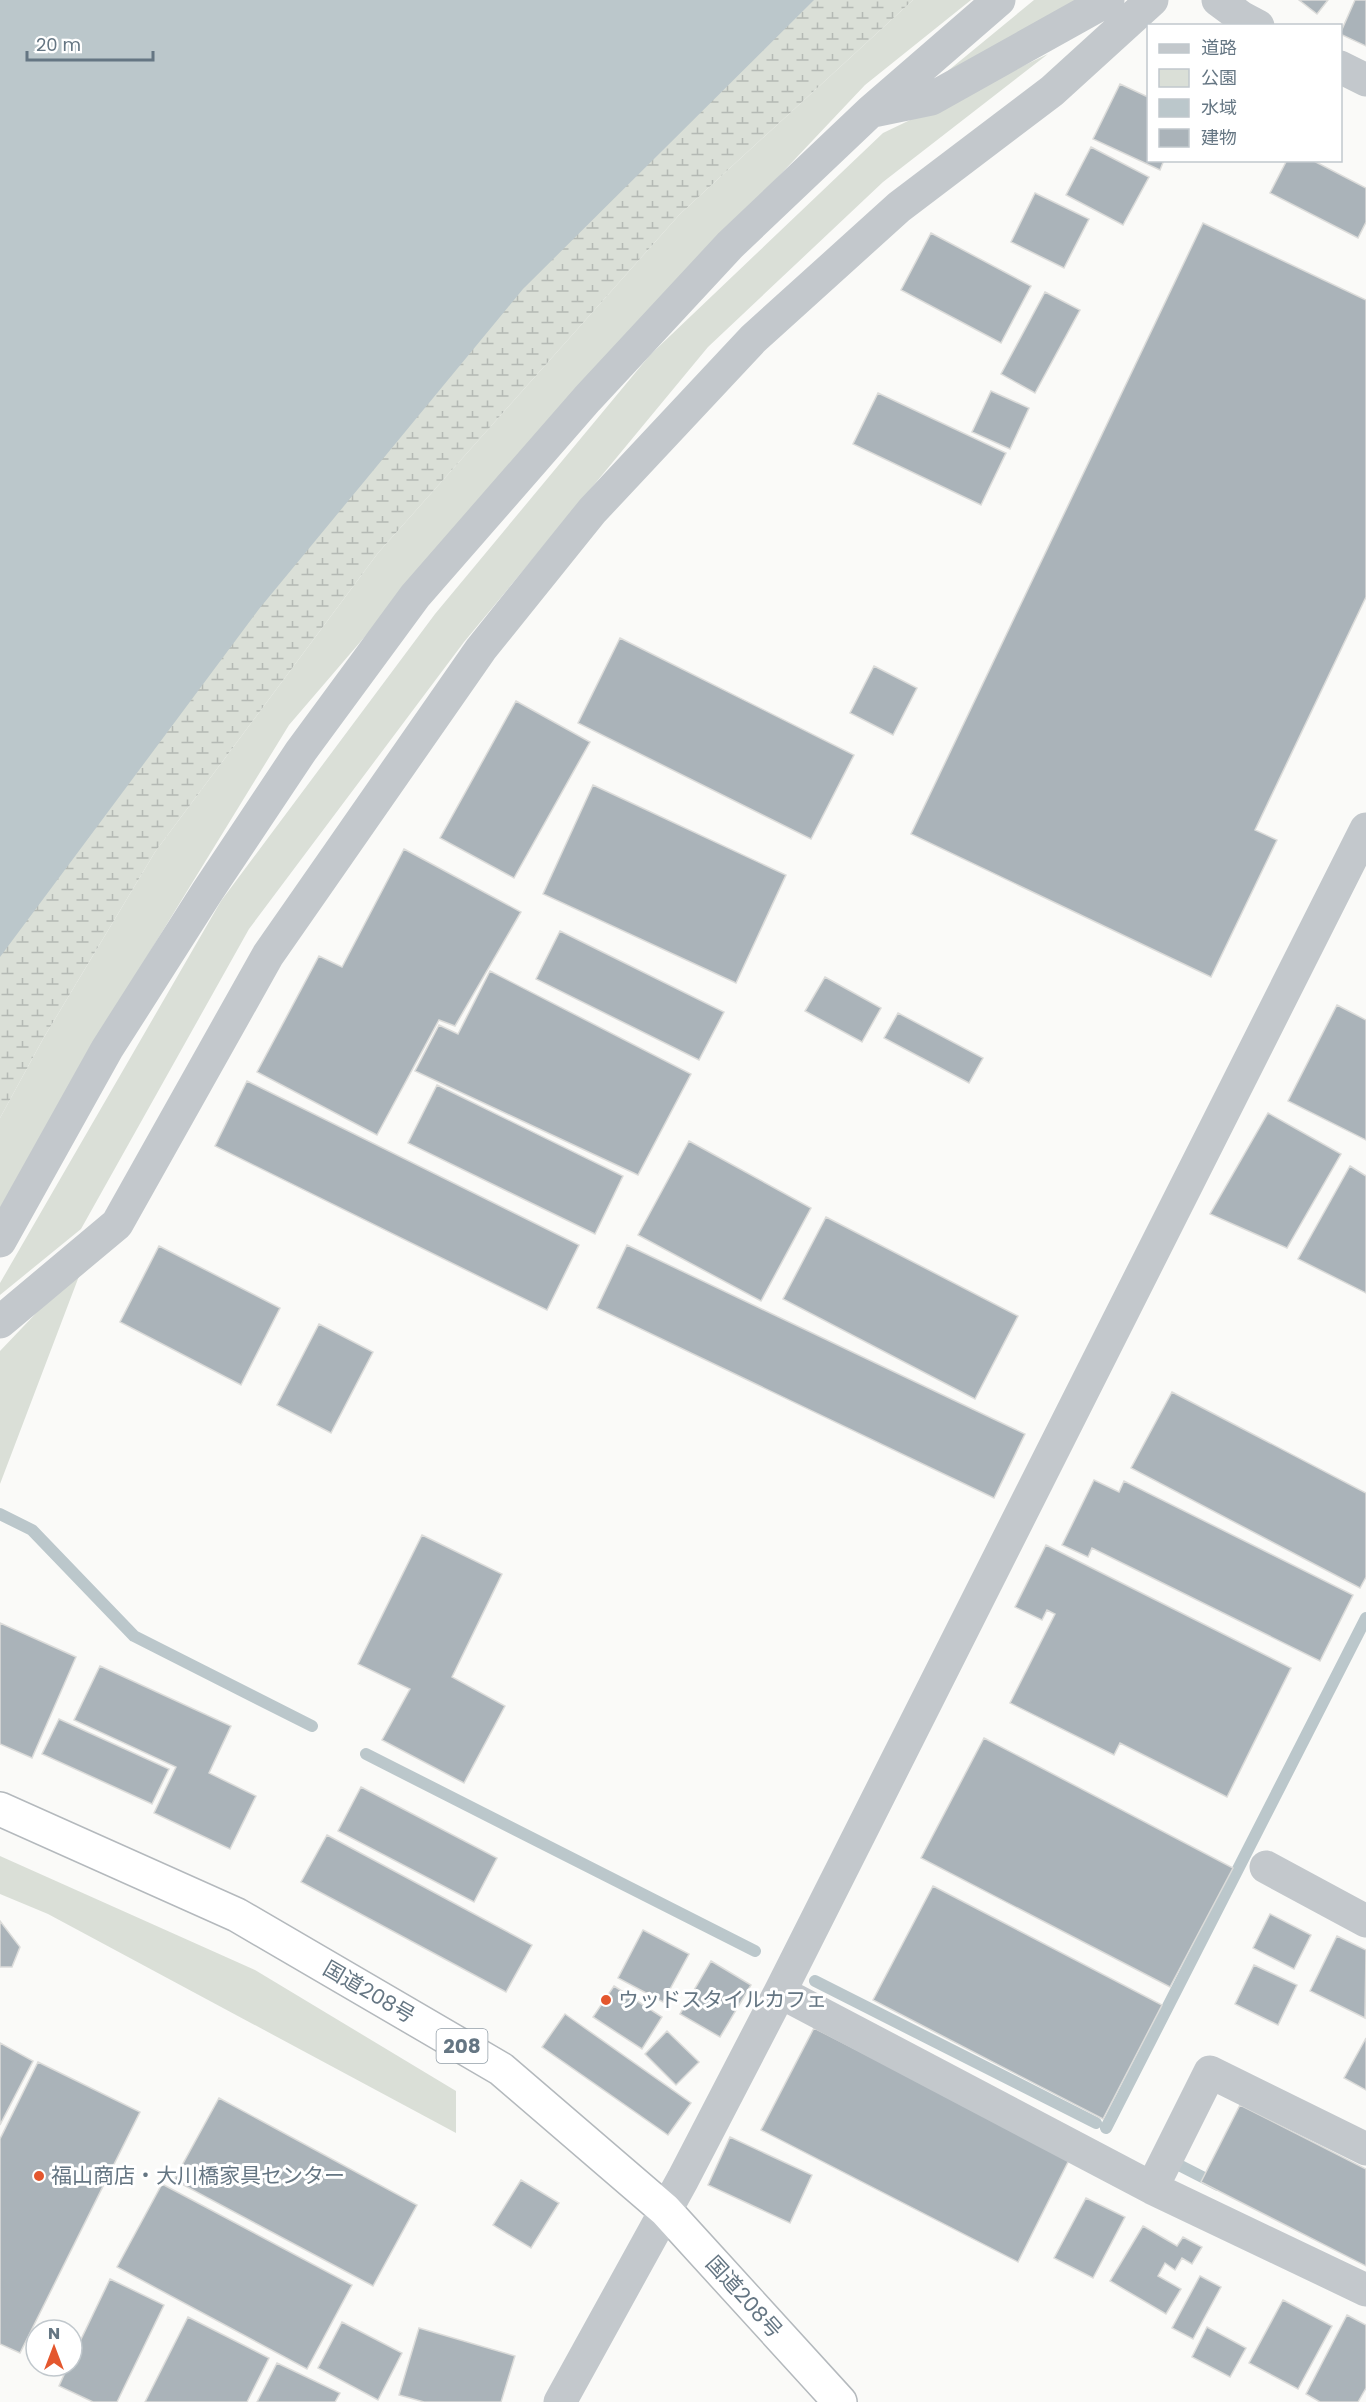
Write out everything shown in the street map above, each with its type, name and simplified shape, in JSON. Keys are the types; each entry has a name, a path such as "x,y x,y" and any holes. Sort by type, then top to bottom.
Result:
{"highway":[{"name":"国道208号","path":"0,1809 237,1915 501,2069 665,2210 840,2402"}],"street":[{"path":"0,1241 107,1049 207,892 301,751 415,596 587,399 730,245 871,111 999,0"},
{"path":"871,111 931,99 1108,0"},
{"path":"0,1322 117,1224 268,955 481,649 592,511 762,332 899,207 1052,91 1152,0"},
{"path":"1218,0 1254,24"},
{"path":"1342,68 1366,80"},
{"path":"560,2402 780,1992 1366,829"},
{"path":"1266,1867 1366,1921"},
{"path":"780,1992 1152,2188 1366,2290"},
{"path":"1152,2188 1210,2072 1366,2149"}],"green space":[{"path":"701,0 913,0 680,214 378,553 155,852 43,1039 0,1118 0,848"},
{"path":"913,0 971,0 865,85 574,393 289,725 78,1069 0,1209 0,1118 43,1039 155,852 378,553 680,214"},
{"path":"1034,0 1085,0 921,93"},
{"path":"1048,54 883,182 708,347 464,642 249,929 81,1229 0,1295 0,1283 221,901 435,614 650,355 883,133"},
{"path":"84,1263 0,1484 0,1351"},
{"path":"0,1856 255,1970 456,2091 456,2133 48,1914 0,1894"}],"water":[{"path":"0,0 814,0 523,289 259,609 0,957"}],"building":[{"path":"1299,0 1328,0 1317,14"},
{"path":"1355,0 1366,0 1366,46 1342,35 1342,29"},
{"path":"1120,84 1147,97 1147,162 1163,162 1160,170 1093,139"},
{"path":"1091,147 1149,177 1123,225 1066,195"},
{"path":"1286,162 1316,162 1366,188 1366,222 1358,238 1270,193"},
{"path":"1035,193 1089,219 1064,268 1011,242"},
{"path":"1203,223 1366,300 1366,597 1255,830 1277,840 1211,977 911,834"},
{"path":"931,233 1031,286 1001,343 901,290"},
{"path":"1045,292 1080,310 1035,393 1001,374"},
{"path":"991,391 1029,408 1010,449 972,432"},
{"path":"878,393 1006,453 981,505 853,444"},
{"path":"620,638 854,755 811,839 578,723"},
{"path":"874,666 917,688 893,735 850,713"},
{"path":"516,701 590,742 514,878 440,838"},
{"path":"593,785 786,875 736,983 543,894"},
{"path":"404,849 521,912 455,1026 439,1020 377,1135 257,1072 319,956 342,967"},
{"path":"560,931 724,1012 699,1060 536,979"},
{"path":"490,971 691,1074 638,1175 415,1071 439,1025 458,1034"},
{"path":"825,977 881,1008 862,1042 805,1011"},
{"path":"1337,1005 1366,1020 1366,1140 1288,1101"},
{"path":"898,1013 983,1058 969,1083 884,1038"},
{"path":"247,1081 579,1245 547,1310 215,1146"},
{"path":"437,1085 623,1176 595,1234 408,1143"},
{"path":"1268,1113 1341,1154 1287,1248 1210,1214"},
{"path":"689,1141 811,1208 761,1301 638,1235"},
{"path":"1350,1166 1366,1176 1366,1293 1298,1259"},
{"path":"826,1217 1018,1316 975,1399 783,1299"},
{"path":"627,1245 1025,1434 994,1498 597,1308"},
{"path":"159,1246 280,1308 241,1385 120,1322"},
{"path":"319,1324 373,1352 331,1433 277,1405"},
{"path":"1172,1392 1366,1493 1366,1577 1360,1588 1131,1468"},
{"path":"1094,1480 1119,1492 1124,1481 1353,1595 1320,1661 1092,1548 1088,1557 1062,1545"},
{"path":"422,1535 502,1574 452,1677 505,1706 464,1783 382,1740 410,1689 358,1664"},
{"path":"1046,1545 1291,1668 1227,1797 1120,1743 1114,1755 1010,1703 1055,1614 1047,1610 1042,1620 1015,1607"},
{"path":"0,1623 76,1657 32,1758 0,1744"},
{"path":"100,1666 231,1726 209,1773 256,1796 230,1849 154,1813 176,1767 74,1720"},
{"path":"59,1719 169,1769 152,1804 42,1754"},
{"path":"984,1738 1233,1868 1170,1987 921,1858"},
{"path":"361,1787 497,1858 474,1902 338,1831"},
{"path":"327,1835 532,1945 506,1992 301,1882"},
{"path":"933,1886 1162,2005 1103,2119 873,2000"},
{"path":"1270,1914 1311,1935 1294,1969 1253,1948"},
{"path":"0,1921 20,1947 12,1967 0,1967"},
{"path":"643,1930 689,1954 663,2002 618,1978"},
{"path":"1337,1936 1366,1950 1365,2018 1310,1991"},
{"path":"711,1961 751,1985 720,2037 680,2014"},
{"path":"1254,1965 1297,1985 1278,2025 1235,2004"},
{"path":"614,1986 662,2017 642,2049 593,2017"},
{"path":"565,2014 691,2103 668,2135 542,2047"},
{"path":"814,2028 1070,2158 1018,2262 761,2130"},
{"path":"667,2031 699,2062 676,2085 645,2054"},
{"path":"1366,2038 1366,2090 1344,2078"},
{"path":"0,2043 33,2061 0,2125"},
{"path":"38,2062 140,2112 37,2318 24,2318 24,2345 20,2353 0,2344 0,2139"},
{"path":"219,2098 417,2205 373,2286 174,2180"},
{"path":"1240,2105 1366,2169 1366,2266 1201,2182"},
{"path":"730,2137 812,2175 790,2223 708,2185"},
{"path":"521,2180 559,2203 531,2248 493,2225"},
{"path":"162,2184 352,2285 307,2369 117,2267"},
{"path":"1086,2198 1125,2217 1093,2278 1054,2258"},
{"path":"1143,2226 1177,2246 1183,2237 1202,2247 1192,2264 1182,2258 1175,2270 1165,2263 1158,2276 1181,2289 1166,2314 1110,2281"},
{"path":"1200,2276 1221,2287 1193,2339 1172,2328"},
{"path":"110,2279 164,2305 117,2402 93,2402 59,2386 63,2378 84,2378 84,2333"},
{"path":"1283,2300 1332,2326 1298,2389 1249,2363"},
{"path":"1347,2315 1366,2325 1366,2388 1358,2402 1320,2402 1306,2394"},
{"path":"188,2317 269,2358 247,2402 145,2402"},
{"path":"342,2322 402,2353 378,2400 318,2368"},
{"path":"1207,2327 1246,2348 1230,2377 1192,2357"},
{"path":"419,2328 515,2356 501,2402 424,2402 399,2395"},
{"path":"277,2363 340,2393 335,2402 257,2402"}],"waterway":[{"path":"0,1514 32,1530 134,1636 312,1726"},
{"path":"1106,2128 1366,1618"},
{"path":"366,1754 755,1951"},
{"path":"815,1981 1096,2123"},
{"path":"1169,2160 1218,2185"}],"place":[{"name":"ウッドスタイルカフェ","path":"606,2000"},
{"name":"福山商店・大川橋家具センター","path":"39,2176"}]}
